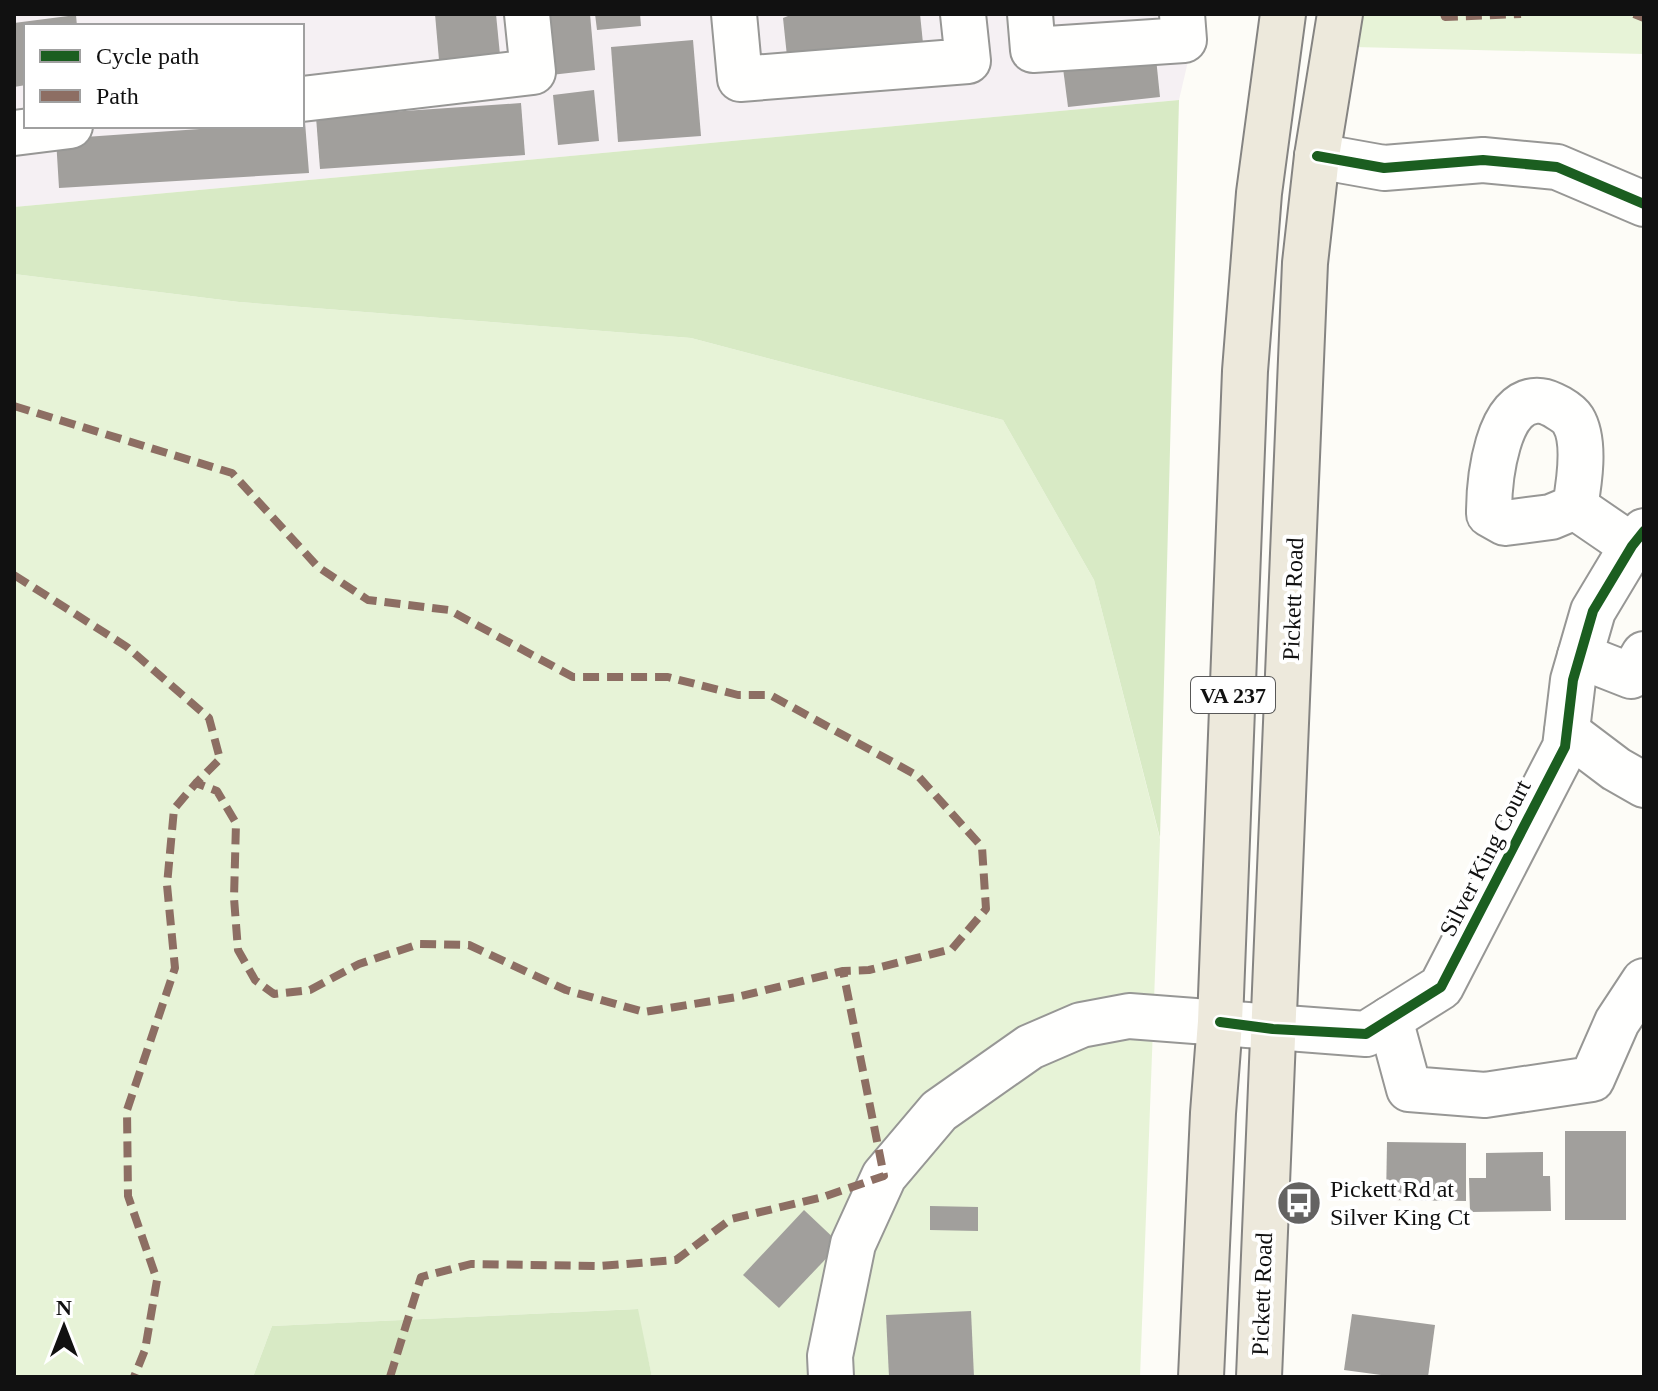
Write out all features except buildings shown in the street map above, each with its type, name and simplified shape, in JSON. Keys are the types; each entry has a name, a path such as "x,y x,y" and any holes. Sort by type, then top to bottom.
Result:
{"main road":[{"name":"VA 237","path":"1201,1377 1220,1022 1245,371 1259,193 1283,14"},
{"name":"Pickett Road","path":"1259,1377 1305,263 1317,156 1340,14"}],"street":[{"path":"304,99 533,72 527,14"},
{"path":"734,14 740,79 968,61 963,14"},
{"path":"1030,14 1033,50 1184,40 1182,14"},
{"path":"14,133 54,128"},
{"path":"1317,156 1384,168 1483,160 1557,167 1644,204"},
{"path":"1575,507 1638,538"},
{"name":"Silver King Court","path":"831,1377 830,1356 853,1244 884,1176 939,1111 1030,1047 1081,1025 1129,1016 1366,1034 1441,987 1565,747 1573,680 1593,611 1638,538"},
{"path":"1580,656 1631,676 1644,654"},
{"path":"1567,732 1616,769 1644,785"},
{"path":"1390,1019 1409,1089 1485,1095 1592,1079 1617,1022 1644,981"}],"shaded area":[{"path":"14,14 1199,14 1179,100 14,207"}],"green space":[{"path":"1359,14 1644,14 1644,54 1354,47"},
{"path":"1179,100 1160,838 1094,580 1003,420 691,338 239,302 14,274 14,207"},
{"path":"14,274 239,302 691,338 1003,420 1094,580 1160,839 1140,1377 652,1377 637,1309 272,1326 253,1377 14,1377"},
{"path":"638,1309 652,1377 253,1377 272,1326"}],"marked path":[{"path":"1444,14 1445,17 1521,14"},
{"path":"1634,14 1644,18"},
{"path":"14,406 232,473 318,567 368,600 449,610 573,677 668,677 738,695 770,695 918,776 982,847 986,909 952,949 869,970 843,971 737,997 644,1012 566,990 469,945 419,944 359,964 310,990 274,994 255,980 238,950 234,898 236,823 217,791 196,783 174,809 167,885 175,968 127,1110 128,1196 157,1280 145,1350 134,1377"},
{"path":"14,575 127,647 209,718 220,759 196,783"},
{"path":"390,1377 421,1277 471,1264 600,1266 676,1260 731,1219 823,1197 884,1176 843,971"}],"cycle path":[{"path":"1317,156 1384,168 1483,160 1557,167 1644,204"},
{"path":"1220,1022 1273,1029 1366,1034 1441,987 1565,747 1573,680 1593,611 1644,531"}],"place":[{"name":"Pickett Rd at Silver King Ct","path":"1299,1203"}]}
